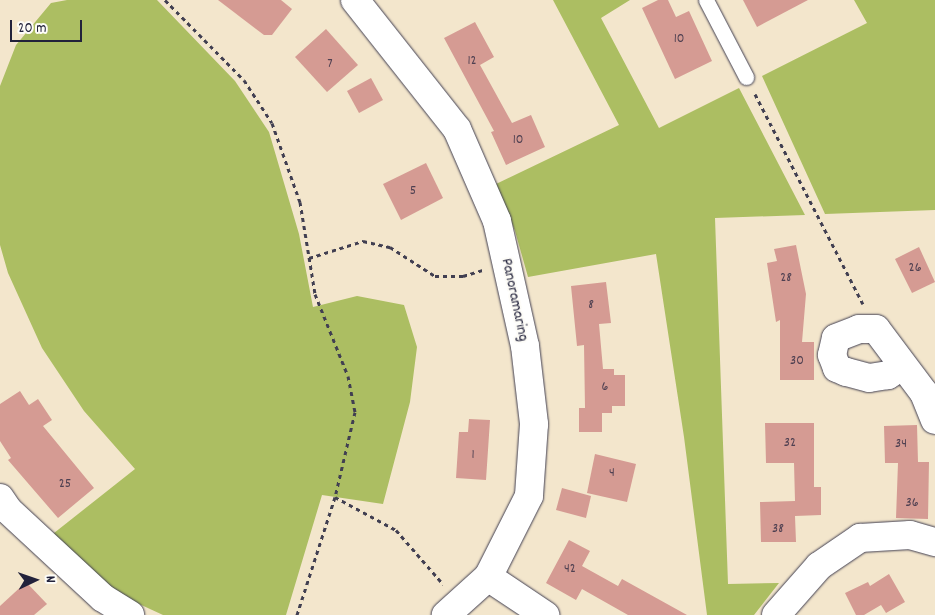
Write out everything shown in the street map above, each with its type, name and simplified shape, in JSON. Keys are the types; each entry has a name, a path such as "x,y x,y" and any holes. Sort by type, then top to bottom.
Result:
{"street":[{"name":"Panoramaring","path":"356,0 458,129 497,221 525,346 534,424 529,496 488,577 455,607"},
{"path":"902,366 888,375 869,378 837,368 832,355 836,338 859,329 876,329 924,393 935,420"},
{"path":"0,498 8,510 103,598 130,615"},
{"path":"776,615 819,566 860,538 910,535 935,542"},
{"path":"488,577 545,615"}],"lane":[{"path":"706,0 746,78"}],"path":[{"path":"165,0 244,80 272,123 300,202 315,294 348,376 355,412 335,497 297,615"},
{"path":"746,78 876,329"},
{"path":"309,258 363,241 390,247 435,276 463,276 506,263"},
{"path":"335,497 396,530 444,584 455,607"}],"green space":[{"path":"67,0 157,0 235,81 269,132 299,234 313,307 357,296 404,305 417,347 410,402 383,504 322,495 286,615 163,615 111,591 49,537 135,469 84,411 42,348 8,273 0,245 0,86 16,45 51,3"},
{"path":"553,0 630,0 601,18 659,128 739,88 805,215 715,218 728,584 779,583 754,615 707,615 684,437 656,254 528,277 515,231 496,184 619,125"},
{"path":"854,0 935,0 935,210 825,214 762,76 867,23"}],"building":[{"path":"218,0 281,0 292,9 272,35 264,35"},
{"path":"658,0 668,0 676,17 689,11 712,61 675,79 642,8"},
{"path":"743,0 808,0 757,27"},
{"path":"475,22 494,57 480,65 512,123 531,115 545,147 506,165 491,132 494,131 444,38"},
{"path":"326,29 358,65 327,92 295,57"},
{"path":"371,78 383,100 359,113 347,91"},
{"path":"426,163 443,198 401,220 383,184"},
{"path":"796,245 806,294 802,342 814,342 814,380 780,380 780,320 776,322 767,263 777,261 774,249"},
{"path":"919,247 935,282 912,293 895,259"},
{"path":"606,282 611,323 599,324 603,369 614,369 614,375 625,375 625,406 612,406 612,413 602,413 602,432 579,432 579,408 585,408 584,345 577,346 571,286"},
{"path":"20,391 29,405 38,399 52,420 43,426 94,488 58,518 8,460 11,458 0,441 0,404"},
{"path":"469,419 490,420 486,480 456,478 459,432 468,432"},
{"path":"765,423 814,423 814,487 821,487 821,515 795,516 796,542 761,542 760,502 795,501 794,463 766,463"},
{"path":"917,425 918,462 929,462 928,519 896,518 898,463 885,463 884,426"},
{"path":"595,454 636,464 627,502 587,493"},
{"path":"562,488 591,496 586,518 556,510"},
{"path":"569,540 590,551 582,566 618,586 622,579 687,615 628,615 582,589 576,600 546,583"},
{"path":"889,574 905,602 886,613 881,605 864,615 856,615 845,593 868,582 870,586"},
{"path":"26,582 47,604 34,615 0,615 0,606"}]}
